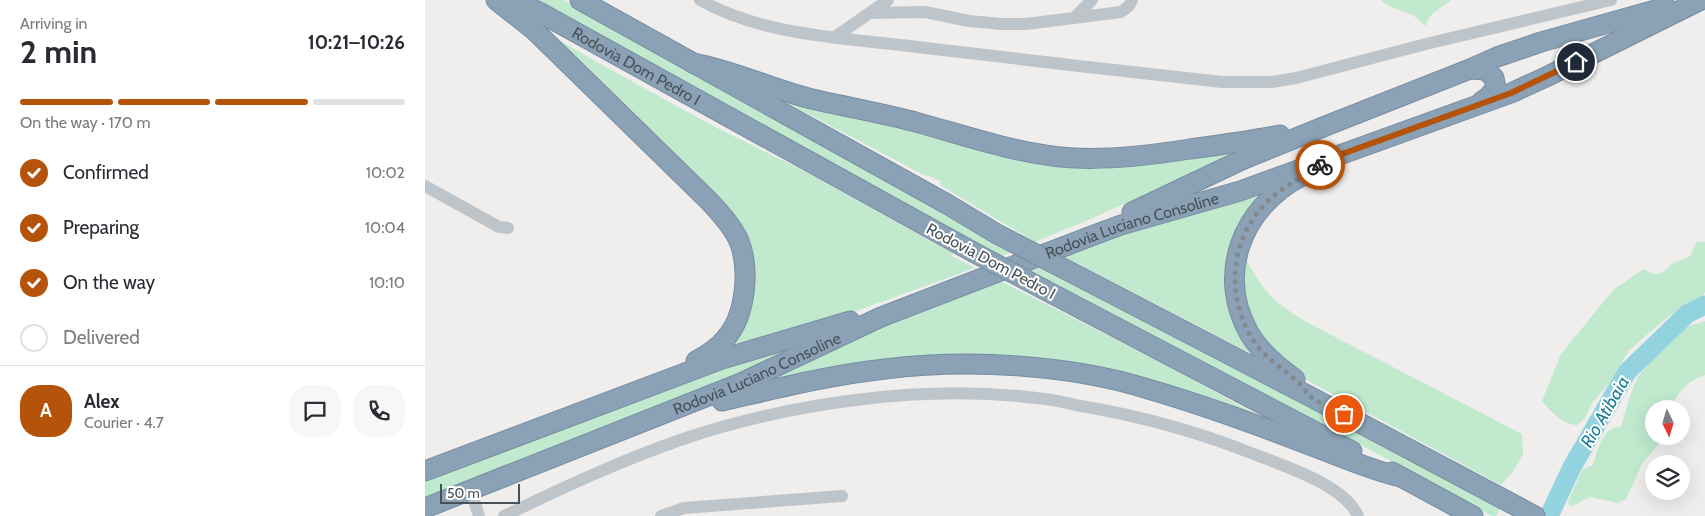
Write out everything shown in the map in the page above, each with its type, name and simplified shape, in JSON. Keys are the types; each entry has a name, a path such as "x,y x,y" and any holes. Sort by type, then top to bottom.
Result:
{"highway":[{"path":"496,0 535,30 709,201 723,216 739,242 743,257 745,284 743,299 728,337 719,346 680,372 676,377"},
{"name":"Rodovia Dom Pedro I","path":"513,0 539,12 973,252 1473,516"},
{"name":"Rodovia Dom Pedro I","path":"579,0 947,204 997,234 1491,491 1535,516"},
{"name":"Rodovia Luciano Consoline","path":"425,471 737,354 867,316 1082,234 1244,159 1497,57 1541,42 1693,0"},
{"name":"Rodovia Luciano Consoline","path":"425,508 662,416 772,370 835,338 899,310 1121,225 1240,191 1511,93 1701,0"},
{"path":"693,63 715,67 779,90 808,98 908,120 1020,150 1065,157 1133,157 1253,141 1323,126"},
{"path":"1470,69 1486,70 1494,78 1496,84 1493,92 1478,104"},
{"path":"1311,397 1298,382 1269,358 1250,335 1241,316 1237,301 1235,271 1240,244 1255,215 1278,191 1331,158"},
{"path":"662,416 797,385 884,369 955,364 1023,367 1096,376 1147,388 1225,414 1379,472 1401,477"}],"street":[{"path":"700,0 737,18 762,25 835,37 1222,82 1272,82 1296,78 1426,44 1611,0"},
{"path":"835,37 888,0"},
{"path":"1074,18 1092,0"},
{"path":"871,13 925,12 1002,24 1026,24 1121,12 1129,6 1132,0"},
{"path":"425,186 499,227 508,228"},
{"path":"504,516 618,464 683,439 734,424 847,402 942,394 1036,398 1122,413 1175,426 1222,442 1324,484 1341,495 1356,511 1358,516"},
{"path":"471,490 479,516"},
{"path":"661,516 684,508 843,496"}],"green space":[{"path":"528,0 563,0 844,154 1012,252 999,257 822,158"},
{"path":"1381,0 1451,0 1431,15 1425,26 1415,17"},
{"path":"541,30 713,126 806,172 952,253 952,256 975,268 856,311 726,346 745,246"},
{"path":"780,99 897,126 1012,158 1232,150 1234,154 1093,218 1035,242 940,185 941,181 920,173"},
{"path":"1260,194 1264,196 1233,256 1260,358 1063,256 1110,238"},
{"path":"1697,241 1705,242 1705,292 1699,300 1668,317 1629,350 1610,382 1593,402 1584,419 1578,425 1567,423 1558,417 1542,401 1561,354 1614,289 1644,269 1654,274 1662,273 1672,264 1690,256"},
{"path":"1243,254 1263,287 1278,302 1297,316 1522,434 1523,454 1513,472 1501,485 1303,378 1264,343 1243,304"},
{"path":"1038,265 1501,507 1496,516 1492,516 1348,438 1025,271"},
{"path":"1000,281 1164,364 1272,423 1070,366 766,382 877,329"},
{"path":"1705,321 1705,375 1688,384 1675,400 1645,400 1645,445 1658,445 1650,455 1645,455 1645,460 1626,499 1618,503 1590,497 1571,507 1568,502 1582,470 1593,465 1605,435 1613,428 1621,427 1638,377 1664,345 1683,328"},
{"path":"826,334 782,360 425,502 425,478 702,371"}],"waterway":[{"name":"Rio Atibaia","path":"1549,516 1572,467 1627,372 1687,314 1705,305"}],"way so far":[{"path":"1320,165 1278,191 1255,215 1246,230 1237,254 1235,288 1241,316 1250,335 1259,347 1269,358 1298,382 1311,397 1344,414"}],"route":[{"path":"1320,165 1331,158 1511,93 1576,62"}]}
